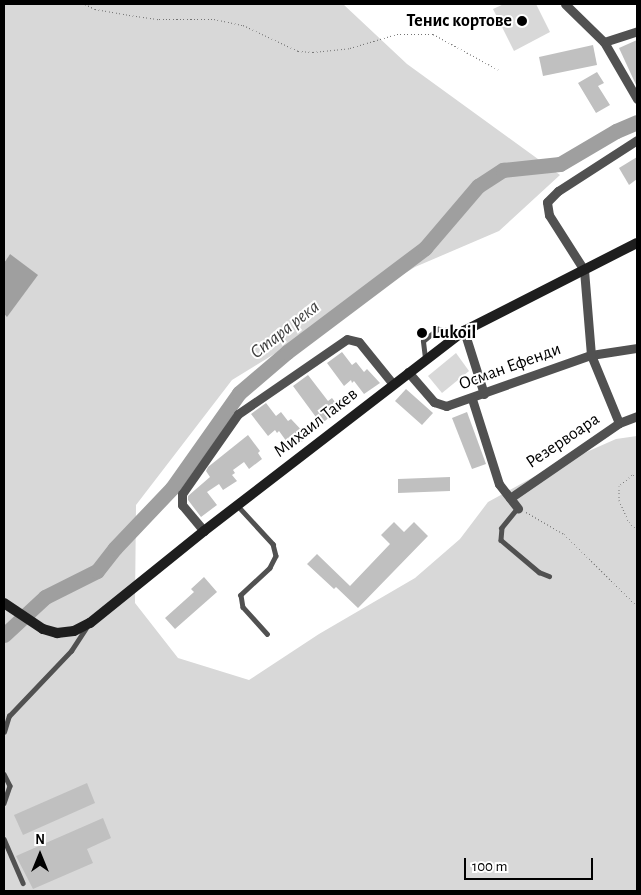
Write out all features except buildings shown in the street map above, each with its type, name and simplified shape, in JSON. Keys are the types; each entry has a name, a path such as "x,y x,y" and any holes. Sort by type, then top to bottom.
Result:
{"main road":[{"name":"Михаил Такев","path":"4,603 28,621 57,633 74,631 90,623 425,358 464,331 637,243"}],"street":[{"path":"565,4 573,8 604,42 637,99"},
{"path":"604,42 637,31"},
{"path":"619,423 591,355 584,270 549,215 547,202 558,191 637,140"},
{"path":"464,331 484,394"},
{"path":"204,531 182,505 182,494 238,414 347,339 359,342 393,384"},
{"name":"Осман Ефенди","path":"408,372 434,402 446,406 472,399 591,355 637,348"},
{"path":"472,399 499,484 518,507"},
{"name":"Резервоара","path":"510,498 619,423 637,416"}],"lane":[{"path":"425,358 423,341 438,330 464,331"},
{"path":"237,505 273,544 276,556 270,568 241,595 243,607 267,634"},
{"path":"518,507 502,528 501,540 539,572 549,576"},
{"path":"4,732 9,716 71,651 90,623"},
{"path":"4,774 10,786 4,803"},
{"path":"4,839 23,883"}],"path":[{"path":"85,4 95,9 129,16 159,19 214,19 243,25 298,51 313,52 350,48 397,34 433,34 501,70"},
{"path":"637,474 632,475 619,486 619,500 629,522 637,530"},
{"path":"518,507 564,534 637,606"}],"shaded area":[{"path":"4,4 343,4 407,64 560,175 499,231 415,267 232,380 136,505 135,603 178,658 249,680 319,634 415,578 460,539 488,502 548,469 616,439 637,436 637,891 4,891 4,314 6,316 10,254 4,263"},
{"name":"Тенис кортове","path":"504,4 536,4 550,32 514,51 493,9"},
{"path":"10,254 38,275 7,317 4,314 4,263"},
{"path":"456,353 469,371 442,393 428,376"}],"waterway":[{"name":"Стара река","path":"4,635 45,597 97,571 115,548 172,488 239,393 287,352 425,248 478,186 503,170 560,164 616,131 637,122"}],"place":[{"name":"Тенис кортове","path":"522,21"},
{"name":"Lukoil","path":"422,333"}]}
